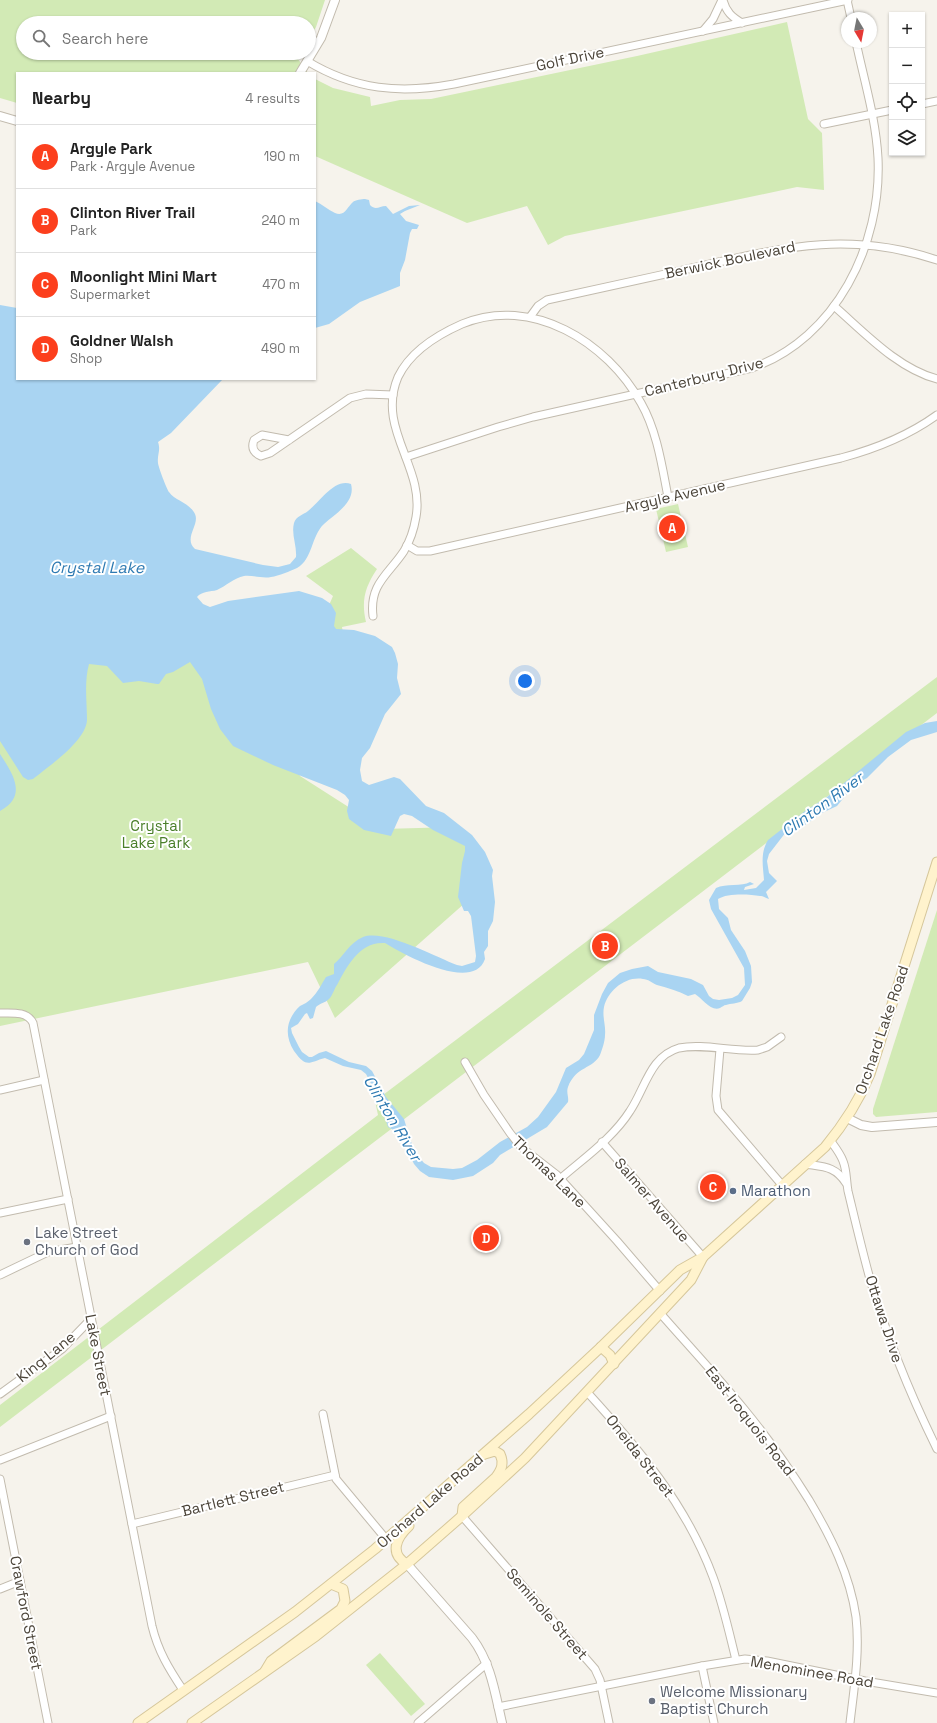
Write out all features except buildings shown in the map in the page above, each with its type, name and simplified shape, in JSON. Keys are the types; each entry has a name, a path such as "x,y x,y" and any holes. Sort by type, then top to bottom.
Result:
{"main road":[{"name":"Orchard Lake Road","path":"138,1723 294,1612 386,1539 484,1454 602,1347 680,1270 703,1257 806,1164 830,1140 847,1118 864,1089 870,1074 934,880 937,862"},
{"name":"Orchard Lake Road","path":"196,1722 316,1636 407,1564 462,1516 520,1462 614,1364 691,1280 703,1257"},
{"path":"602,1347 610,1355 614,1364"},
{"path":"462,1516 463,1507 496,1477 503,1465 500,1454 495,1451 484,1454"},
{"path":"407,1564 400,1560 397,1555 396,1545 403,1531 462,1480 466,1470"},
{"path":"265,1673 270,1661 341,1609 345,1601 343,1589 331,1584"},
{"path":"149,1723 151,1721 152,1712"}],"street":[{"path":"316,45 325,29 336,0"},
{"path":"722,0 728,13 742,23"},
{"path":"703,31 713,19 722,0"},
{"path":"848,0 850,12"},
{"name":"Golf Drive","path":"307,61 330,73 369,86 393,90 424,89 454,84 848,0"},
{"name":"Canterbury Drive","path":"406,457 515,422 752,368 770,361 800,343 816,328 834,306 849,283 866,244 874,214 878,183 877,148 857,48"},
{"path":"301,72 307,61"},
{"path":"925,103 937,101"},
{"path":"824,124 889,111"},
{"path":"0,116 16,121"},
{"name":"Berwick Boulevard","path":"530,316 538,306 547,300 784,248 818,244 866,244 905,251 937,260"},
{"path":"834,306 903,364 918,372 937,379"},
{"path":"373,616 373,603 378,584 407,546 415,526 418,504 414,480 393,422 393,395 401,372 411,357 424,346 464,323 491,316 530,316 566,330 594,347 615,366 636,394 646,412 653,430 668,497"},
{"path":"289,440 260,435 254,440 253,448 258,454 265,456 289,440 350,398 366,394 393,395"},
{"name":"Argyle Avenue","path":"407,546 417,550 430,551 854,455 897,439 937,415"},
{"name":"Lake Street","path":"0,1013 19,1013 27,1016 33,1024 156,1642 162,1658 183,1690"},
{"path":"560,1179 616,1129 630,1112 651,1070 662,1056 674,1050 686,1047 758,1050 767,1047 781,1037"},
{"path":"720,1049 716,1096 718,1110 782,1185"},
{"name":"Thomas Lane","path":"465,1062 484,1095 521,1147 560,1179 617,1241 660,1291"},
{"path":"0,1090 44,1080"},
{"path":"847,1118 861,1125 872,1127 937,1122"},
{"name":"Ottawa Drive","path":"830,1140 843,1160 847,1174 846,1183 858,1233 882,1318 910,1391 937,1449"},
{"name":"Salmer Avenue","path":"602,1142 703,1257"},
{"path":"806,1164 834,1170 840,1174 846,1183"},
{"path":"0,1214 68,1199"},
{"path":"0,1275 48,1252 77,1247"},
{"name":"East Iroquois Road","path":"660,1313 728,1390 759,1428 793,1476 825,1528 843,1568 854,1605 857,1639 856,1680 850,1723"},
{"name":"King Lane","path":"0,1394 62,1349 91,1319"},
{"name":"Oneida Street","path":"587,1392 650,1464 688,1522 716,1583 736,1660"},
{"path":"323,1414 335,1475 340,1486 386,1539"},
{"path":"0,1460 110,1416"},
{"name":"Bartlett Street","path":"132,1524 335,1475"},
{"name":"Crawford Street","path":"0,1479 48,1723"},
{"name":"Seminole Street","path":"462,1516 595,1669 601,1686 609,1723"},
{"path":"407,1564 472,1638 487,1663 502,1723"},
{"path":"0,1589 20,1581"},
{"name":"Menominee Road","path":"498,1707 736,1660 767,1661 856,1680 937,1693"},
{"path":"418,1723 487,1663"},
{"path":"702,1666 714,1723"}],"green space":[{"path":"0,0 325,0 316,27 316,16 16,16 16,60 299,60 307,72 16,72 16,103 0,98"},
{"path":"787,22 808,119 822,133 824,190 797,187 565,236 548,245 527,206 467,223 316,156 316,80 333,88 370,97 371,106 400,100 431,99 637,56"},
{"path":"678,504 688,547 666,552 656,509"},
{"name":"Crystal Lake Park","path":"351,548 377,569 365,594 364,607 366,622 342,627 353,692 286,708 300,776 383,829 454,827 491,880 335,1018 308,962 0,1026 0,712 75,651 317,633 333,596 306,576"},
{"path":"937,677 937,713 0,1427 0,1405 378,1115 375,1101"},
{"path":"937,910 937,1112 876,1117 873,1114 873,1109"},
{"path":"380,1653 425,1704 411,1716 366,1665"}],"water":[{"path":"369,200 370,205 374,208 386,206 393,214 409,206 420,205 400,214 406,221 419,225 417,229 412,229 410,233 405,260 400,273 400,286 360,302 329,324 316,328 316,202 332,212 341,214 346,211 354,201"},
{"name":"Crystal Lake","path":"0,305 16,308 16,380 222,380 171,433 158,442 158,465 168,490 175,498 186,504 195,514 196,518 191,540 195,549 263,565 278,567 290,564 296,557 293,527 296,519 308,511 333,488 345,483 351,484 352,490 348,502 320,529 306,559 297,568 281,575 265,578 247,576 240,577 217,590 204,593 197,597 203,604 210,607 228,601 299,591 322,598 331,604 336,613 334,626 336,629 354,630 375,636 392,647 398,664 397,678 401,694 385,714 370,748 362,758 360,770 362,781 369,785 394,777 400,779 426,806 444,813 472,835 485,852 493,870 492,876 495,902 493,921 488,931 488,946 484,952 485,959 478,969 467,973 453,972 422,962 385,943 376,943 361,950 355,956 345,970 330,997 316,1007 313,1018 310,1019 307,1013 298,1024 291,1028 302,1052 309,1057 326,1051 349,1062 366,1066 372,1071 386,1097 404,1119 414,1151 424,1163 431,1167 453,1169 462,1168 477,1160 500,1142 527,1127 538,1117 556,1092 566,1068 579,1060 584,1054 594,1030 594,1015 602,994 608,983 620,973 648,966 658,972 691,979 703,985 709,996 713,999 719,1000 732,998 738,995 745,985 744,968 711,909 709,900 716,888 750,882 754,884 745,887 744,890 756,888 764,880 763,855 765,845 768,840 805,811 827,797 906,732 925,723 937,721 937,732 911,740 888,757 867,778 854,785 837,806 822,813 805,825 793,828 786,832 769,854 767,861 769,873 777,881 766,892 769,899 761,896 744,894 732,895 718,899 719,909 728,918 731,930 745,951 751,966 752,982 742,1001 725,1005 717,1009 710,1006 695,994 688,996 647,980 636,979 624,982 609,995 604,1007 603,1014 605,1037 600,1055 597,1060 580,1071 571,1080 567,1089 568,1102 547,1127 500,1155 493,1163 473,1176 453,1180 429,1177 420,1171 414,1164 399,1133 388,1127 378,1097 366,1074 361,1070 343,1066 325,1058 308,1063 305,1062 298,1057 291,1045 288,1027 295,1011 309,1001 318,991 326,977 334,974 334,964 350,946 363,937 384,937 397,940 457,965 462,966 475,962 476,956 471,916 468,911 464,911 458,897 465,846 433,830 412,816 404,814 400,816 391,836 364,830 349,819 347,811 349,800 345,795 337,790 273,765 233,746 220,729 211,709 202,679 190,662 173,672 166,674 159,684 139,681 123,683 107,666 89,664 87,671 87,720 85,728 74,744 66,752 33,779 28,780 23,777 0,741"},
{"path":"0,754 13,777 16,792 14,799 9,805 0,811"}],"place":[{"name":"Argyle Park","path":"672,528"},
{"name":"Clinton River Trail","path":"605,946"},
{"name":"Moonlight Mini Mart","path":"713,1187"},
{"name":"Marathon","path":"733,1191"},
{"name":"Goldner Walsh","path":"486,1238"},
{"name":"Lake Street Church of God","path":"27,1242"},
{"name":"Welcome Missionary Baptist Church","path":"652,1701"}],"water label":[{"name":"Clinton River","path":"822,804"},
{"name":"Clinton River","path":"393,1118"}]}
